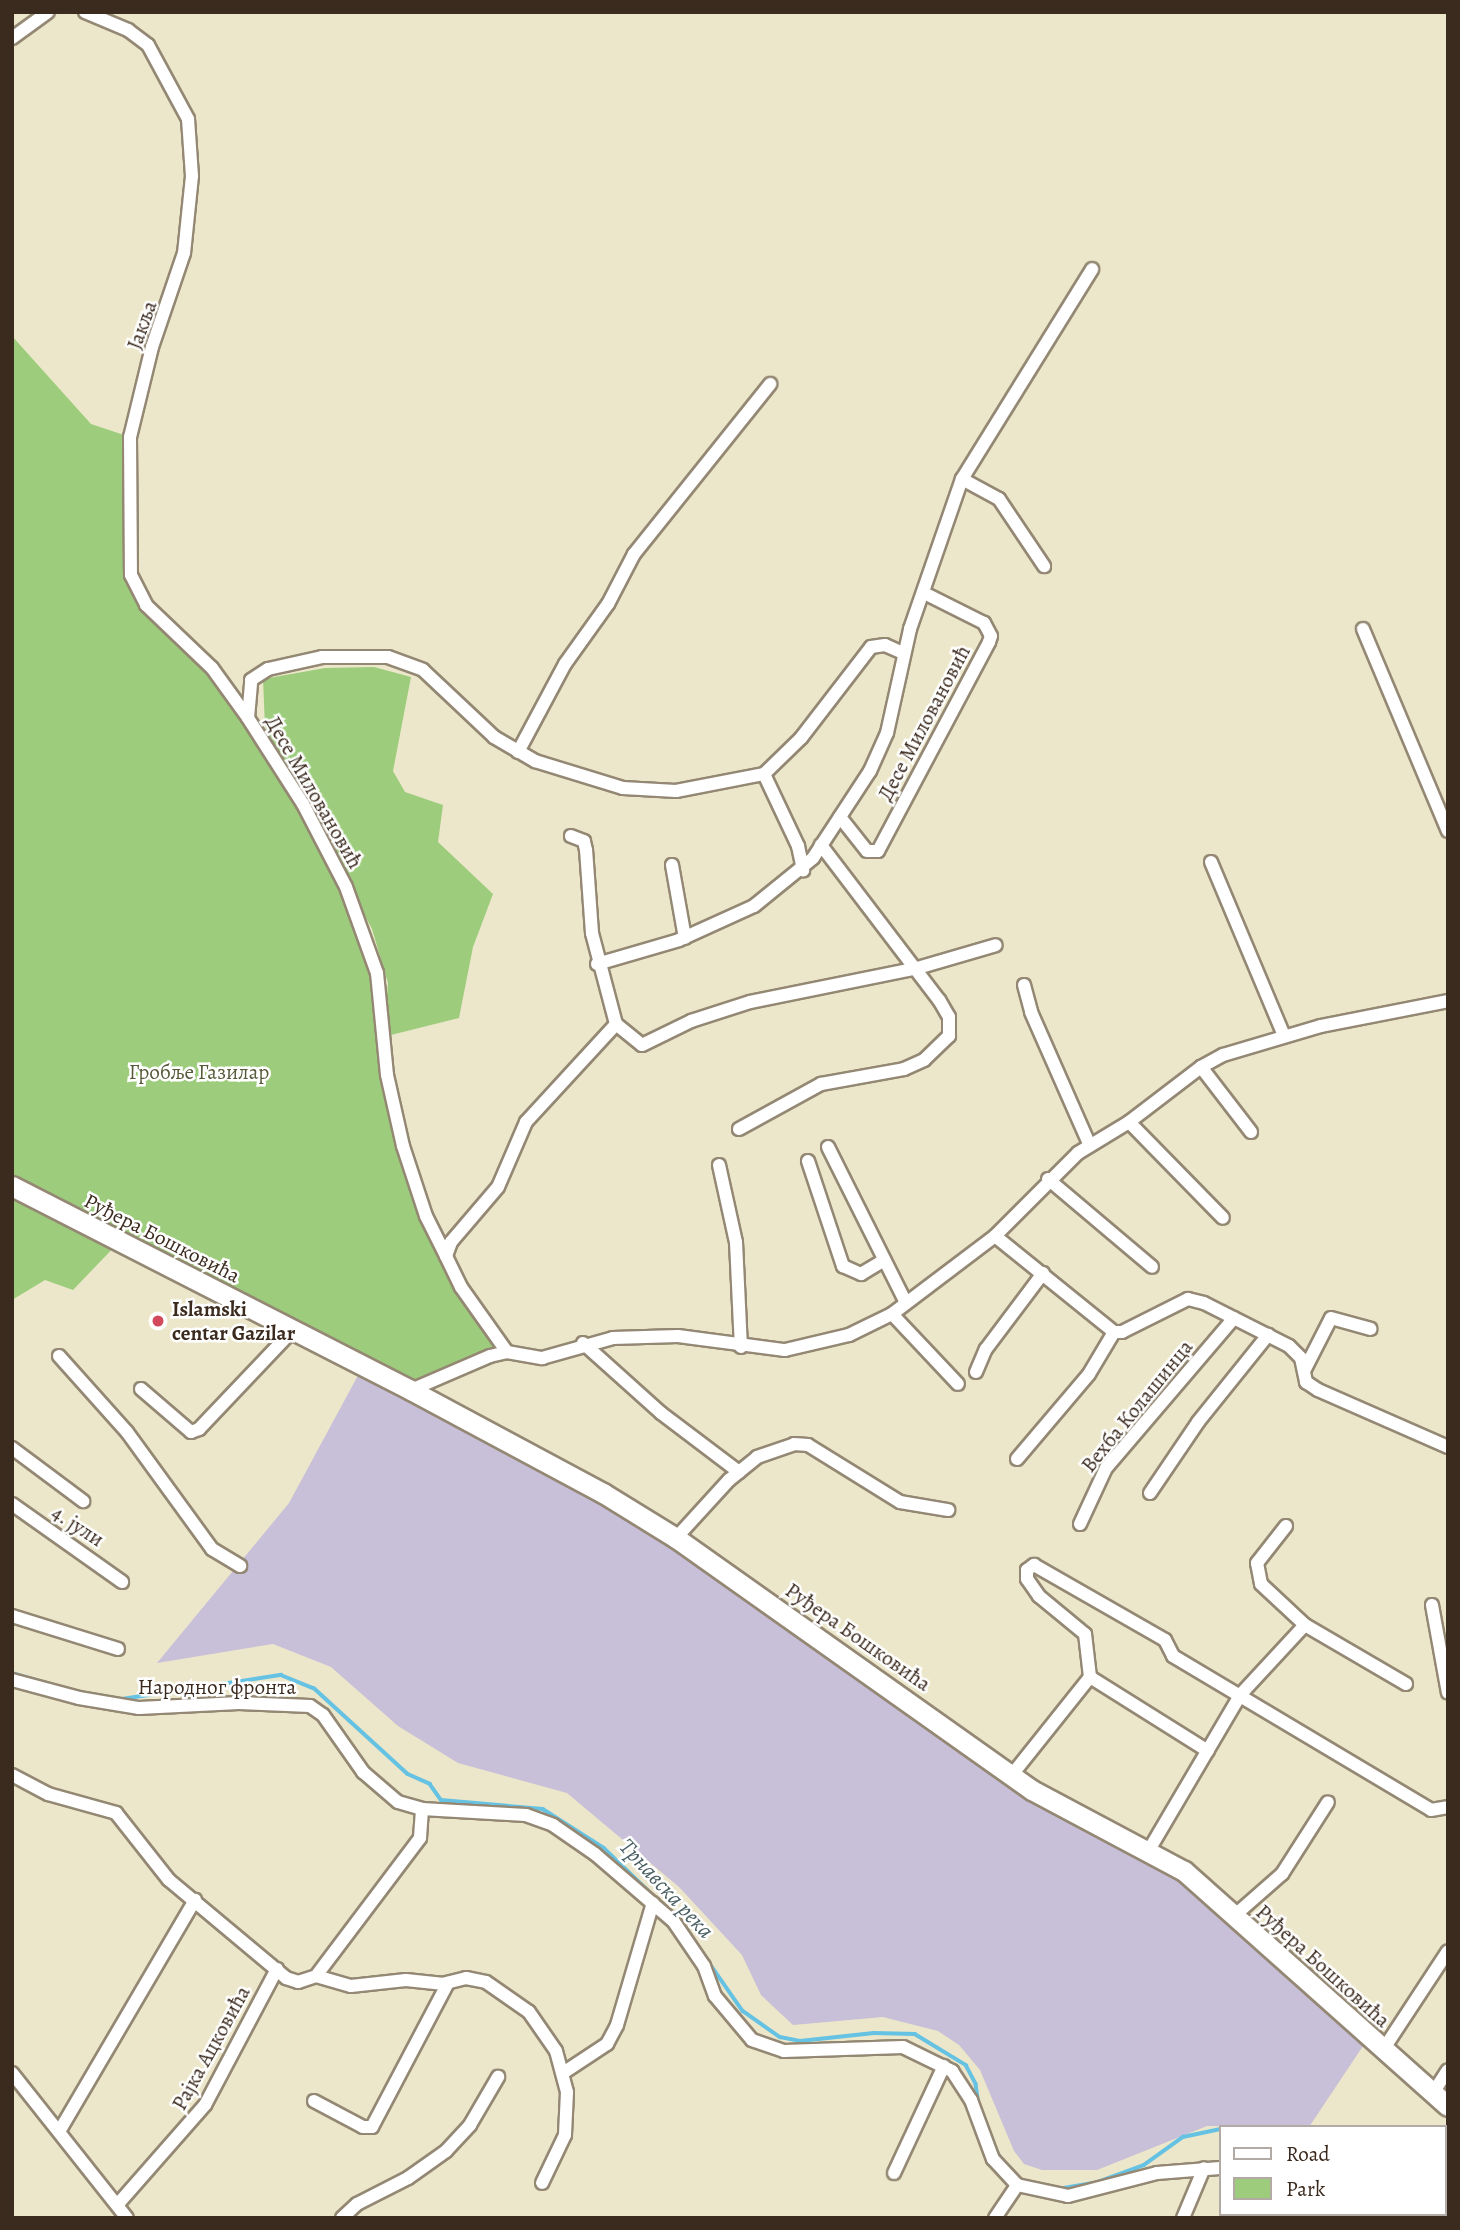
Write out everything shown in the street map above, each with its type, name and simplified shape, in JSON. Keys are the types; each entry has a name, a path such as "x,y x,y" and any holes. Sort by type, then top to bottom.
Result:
{"main road":[{"name":"Руђера Бошковића","path":"12,1186 411,1390 593,1487 676,1538 1011,1776 1071,1813 1149,1850 1184,1871 1440,2099"}],"street":[{"path":"12,38 48,12"},
{"name":"Јакља","path":"85,12 128,30 148,45 188,119 192,176 184,253 152,347 130,437 129,565 146,605 212,668 248,718"},
{"name":"Десе Миловановић","path":"597,964 685,938 754,906 803,870 821,845 840,817 887,733 903,653 962,479 1093,269"},
{"path":"518,752 565,664 608,604 652,527 708,467 770,384"},
{"path":"962,479 999,499 1044,566"},
{"name":"Десе Миловановић","path":"840,817 867,851 878,851 989,642 989,629 984,623 924,593"},
{"path":"1363,629 1448,831"},
{"path":"803,870 798,846 764,774 801,738 872,647 885,645 903,653"},
{"name":"Десе Миловановић","path":"507,1352 461,1287 419,1198 392,1103 380,992 368,940 315,824 248,718 251,680 268,669 322,657 388,657 409,663 439,681 494,737 518,752 623,788 676,791 764,774"},
{"path":"571,836 584,841 597,964 616,1024 642,1045 691,1021 750,1002 914,970 996,945"},
{"path":"739,1129 821,1084 904,1069 940,1047 949,1036 949,1017 821,845"},
{"path":"1211,862 1284,1036"},
{"path":"672,865 685,938"},
{"path":"1024,985 1031,1012 1090,1146"},
{"path":"411,1390 507,1352 542,1358 583,1343 662,1335 741,1347 785,1350 817,1345 892,1314 995,1236 1048,1180 1090,1146 1129,1122 1202,1067 1223,1055 1284,1036 1448,1001"},
{"path":"446,1256 452,1242 498,1187 526,1122 616,1024"},
{"path":"1202,1067 1251,1132"},
{"path":"1129,1122 1223,1218"},
{"path":"828,1147 906,1303"},
{"path":"808,1161 843,1266 861,1274 884,1260"},
{"path":"719,1164 736,1242 741,1347"},
{"path":"1048,1180 1152,1267"},
{"path":"995,1236 1114,1332 1089,1374 1017,1460"},
{"path":"976,1372 986,1349 1043,1273"},
{"name":"Вехба Колашинца","path":"1114,1332 1122,1332 1188,1299 1234,1318 1289,1346 1301,1358 1306,1382 1318,1390 1448,1447"},
{"path":"892,1314 958,1384"},
{"name":"Вехба Колашинца","path":"1080,1524 1106,1468 1234,1318"},
{"path":"1304,1371 1331,1318 1371,1329"},
{"path":"141,1388 191,1432 199,1429 292,1331"},
{"path":"1150,1493 1198,1422 1268,1335"},
{"path":"583,1343 661,1413 739,1472"},
{"path":"59,1356 127,1432 212,1549 240,1566"},
{"path":"676,1538 739,1472 769,1451 803,1443 900,1502 948,1510"},
{"name":"4. јули","path":"12,1448 83,1501"},
{"name":"4. јули","path":"12,1504 122,1582"},
{"path":"1286,1526 1258,1563 1257,1577 1305,1625 1406,1684"},
{"path":"1011,1776 1090,1677 1085,1634 1039,1596 1027,1579 1027,1570 1034,1565 1166,1640 1173,1656 1241,1694 1431,1810 1448,1807"},
{"path":"1432,1605 1448,1693"},
{"path":"12,1616 118,1649"},
{"path":"1149,1850 1241,1694 1305,1625"},
{"path":"1090,1677 1208,1751"},
{"name":"Народног фронта","path":"12,1680 79,1698 139,1707 239,1703 310,1706 323,1715 376,1784 398,1802 422,1809 537,1818 595,1854 681,1930 726,2011 761,2046 784,2051 891,2045 920,2052 944,2066 971,2100 993,2159 1017,2185"},
{"path":"12,1775 48,1794 116,1813 157,1868 292,1982 316,1976 351,1986 406,1980 448,1983 466,1978 486,1982 529,2012 552,2044 563,2073 565,2135 542,2183"},
{"name":"Руђера Бошковића","path":"1234,1916 1282,1874 1328,1802"},
{"path":"316,1976 420,1838 422,1809"},
{"path":"60,2130 195,1900"},
{"path":"563,2073 596,2053 612,2035 653,1903"},
{"name":"Руђера Бошковића","path":"1383,2050 1448,1951"},
{"name":"Рајка Ацковића","path":"118,2204 205,2105 277,1969"},
{"path":"314,2101 363,2127 372,2127 448,1983"},
{"path":"894,2173 944,2066"},
{"name":"Руђера Бошковића","path":"1440,2099 1448,2070"},
{"path":"13,2076 60,2130 127,2218"},
{"path":"342,2218 357,2204 408,2178 446,2151 470,2125 498,2077"},
{"path":"1183,2218 1204,2168"},
{"path":"995,2218 1017,2185 1068,2196 1157,2173 1218,2168"}],"shaded area":[{"path":"362,1368 572,1476 959,1737 1149,1850 1369,2037 1310,2125 1207,2126 1097,2170 1042,2170 1024,2164 1014,2151 980,2070 959,2045 938,2031 883,2017 793,2025 761,1995 742,1955 679,1887 567,1793 458,1763 398,1726 331,1667 273,1644 157,1663 289,1503"}],"green space":[{"name":"Гробље Газилар","path":"12,336 91,424 130,437 133,584 248,718 357,911 384,1030 388,983 372,929 265,727 263,679 325,668 374,667 411,677 393,771 405,792 443,805 438,842 493,894 473,947 459,1018 383,1037 426,1216 507,1352 411,1390 119,1242 73,1290 45,1280 12,1300"}],"waterway":[{"name":"Трнавска река","path":"12,1673 57,1686"},
{"name":"Трнавска река","path":"122,1699 281,1675 314,1688 408,1774 430,1784 441,1800 543,1809 604,1848 659,1901"},
{"name":"Трнавска река","path":"692,1938 743,2011 780,2037 800,2041 874,2033 915,2034 966,2065 976,2084 979,2105"},
{"name":"Трнавска река","path":"1058,2189 1098,2182 1144,2165 1183,2137 1218,2129"},
{"name":"Трнавска река","path":"991,2139 1003,2163"}],"place":[{"name":"Islamski centar Gazilar","path":"158,1321"}]}
